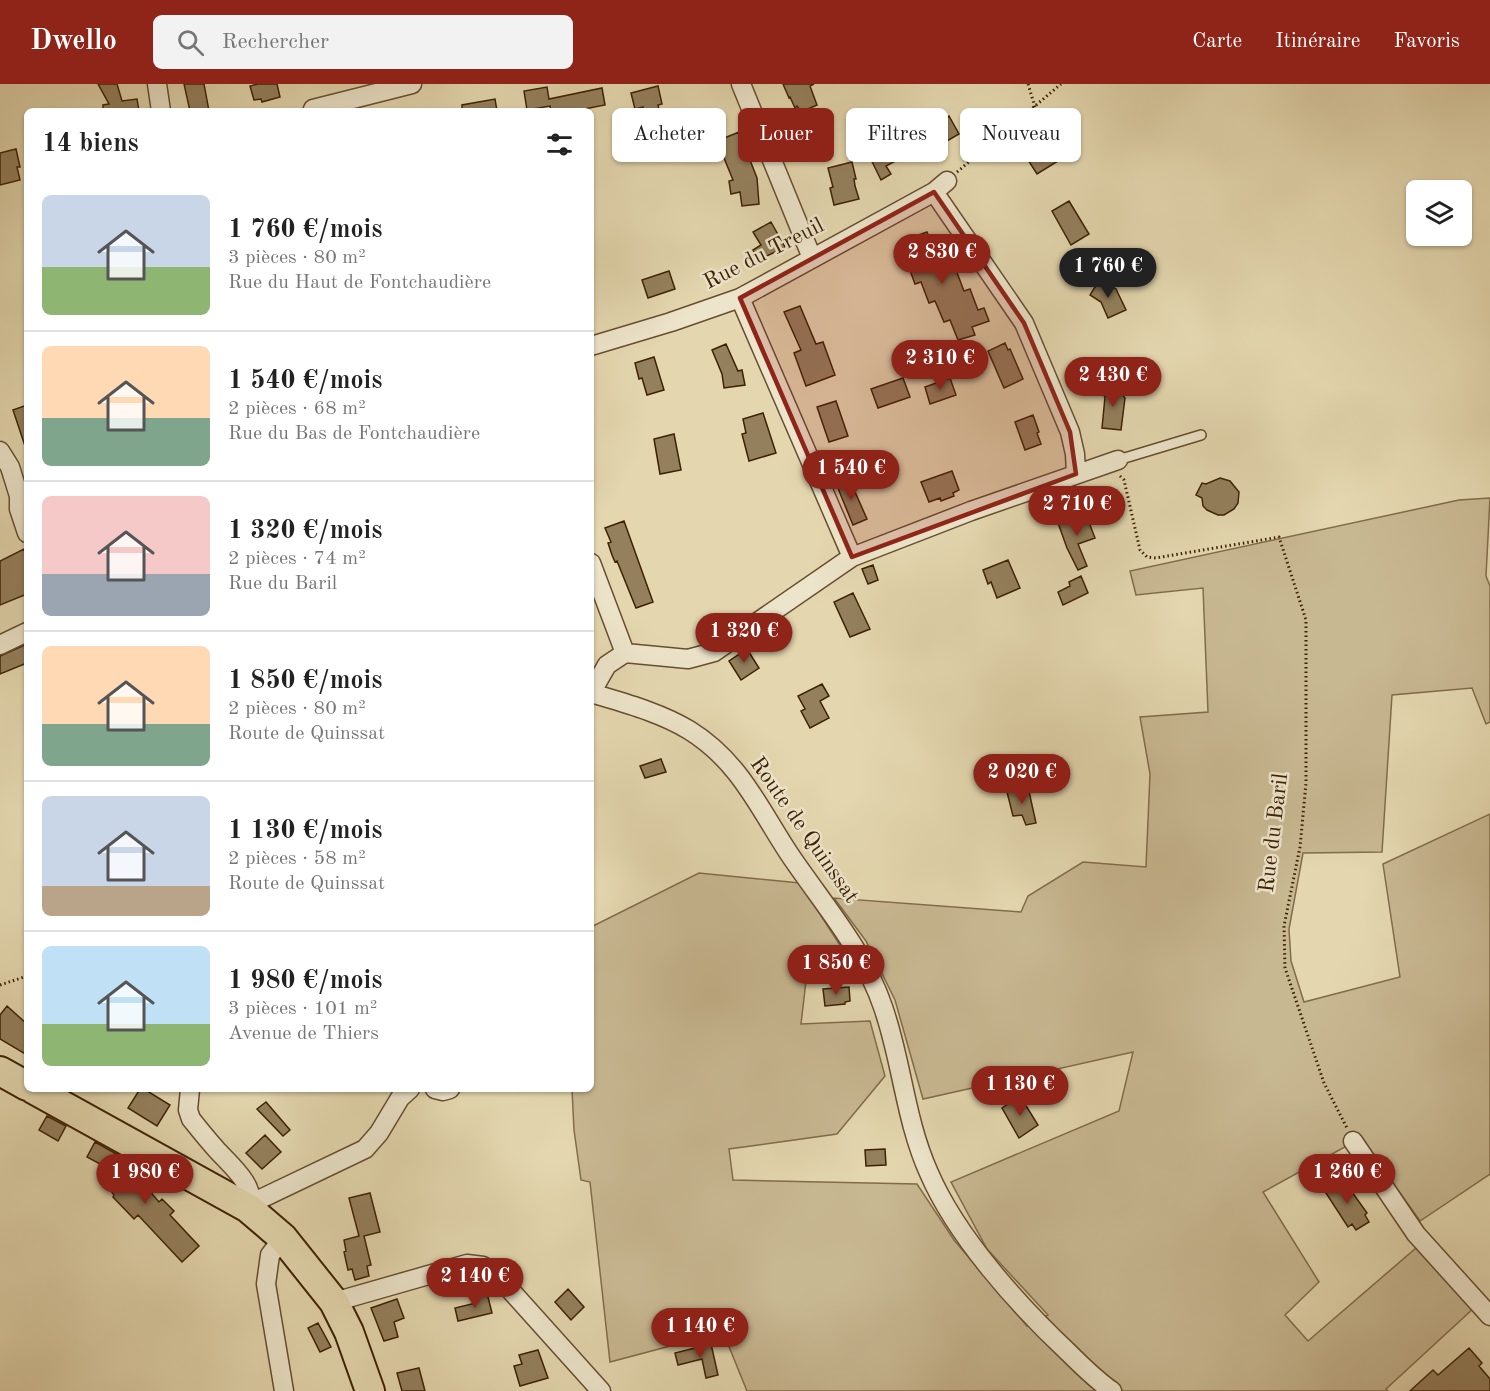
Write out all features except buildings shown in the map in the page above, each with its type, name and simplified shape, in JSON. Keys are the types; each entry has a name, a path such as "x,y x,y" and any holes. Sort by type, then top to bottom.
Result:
{"main road":[{"path":"0,1071 24,1084"},
{"path":"39,1092 249,1206 283,1238 334,1302 349,1332 370,1391"}],"street":[{"path":"157,84 161,108"},
{"path":"317,108 412,84"},
{"path":"741,84 812,258"},
{"path":"940,187 1024,323 1070,432 1075,454 1076,474"},
{"name":"Rue du Treuil","path":"594,345 740,298 940,187"},
{"path":"740,298 852,557"},
{"path":"0,451 23,488 18,509 24,525"},
{"path":"594,688 607,665 625,653 688,658 714,652 852,557 971,511 1113,462"},
{"path":"594,570 625,653"},
{"path":"0,645 24,633"},
{"name":"Route de Quinssat","path":"594,694 645,710 689,730 738,771 788,851 866,965 883,1005 896,1050 912,1131 929,1174 949,1213 998,1278 1049,1335 1101,1384 1112,1391"},
{"path":"190,1092 188,1110 191,1119 240,1174 250,1194 249,1206"},
{"path":"249,1206 364,1149 379,1133 400,1098 407,1092"},
{"path":"1353,1141 1416,1234 1490,1316"},
{"path":"283,1238 270,1256 266,1284 284,1391"},
{"path":"334,1302 467,1264 483,1266 495,1273 602,1391"}],"lane":[{"path":"1113,462 1201,435"}],"path":[{"path":"1028,84 1035,107"},
{"path":"940,187 1061,84"},
{"name":"Rue du Baril","path":"1113,462 1124,480 1140,550 1147,557 1156,558 1279,537 1306,620 1306,783 1300,847 1284,926 1285,968 1324,1083 1353,1141"},
{"path":"0,985 24,977"}],"highlighted area":[{"path":"934,192 1024,323 1070,432 1076,474 852,557 740,298"}],"shaded area":[{"path":"1490,498 1486,576 1490,586 1490,722 1486,724 1472,688 1392,695 1382,852 1303,853 1289,929 1291,961 1304,1002 1400,977 1383,864 1490,814 1490,1174 1420,1221 1361,1138 1263,1192 1319,1282 1285,1315 1308,1341 1416,1248 1475,1307 1386,1389 1388,1391 747,1391 723,1332 610,1362 590,1182 581,1180 574,1130 572,1092 594,1092 594,926 699,873 800,883 863,981 806,981 801,1024 870,1021 885,1076 837,1134 729,1149 733,1180 917,1184 954,1240 1027,1326 1048,1315 987,1249 951,1182 1119,1111 1133,1052 923,1099 895,1000 866,941 834,898 1021,912 1028,896 1083,862 1146,867 1150,774 1140,717 1208,712 1203,588 1136,595 1130,571 1459,500"}]}
